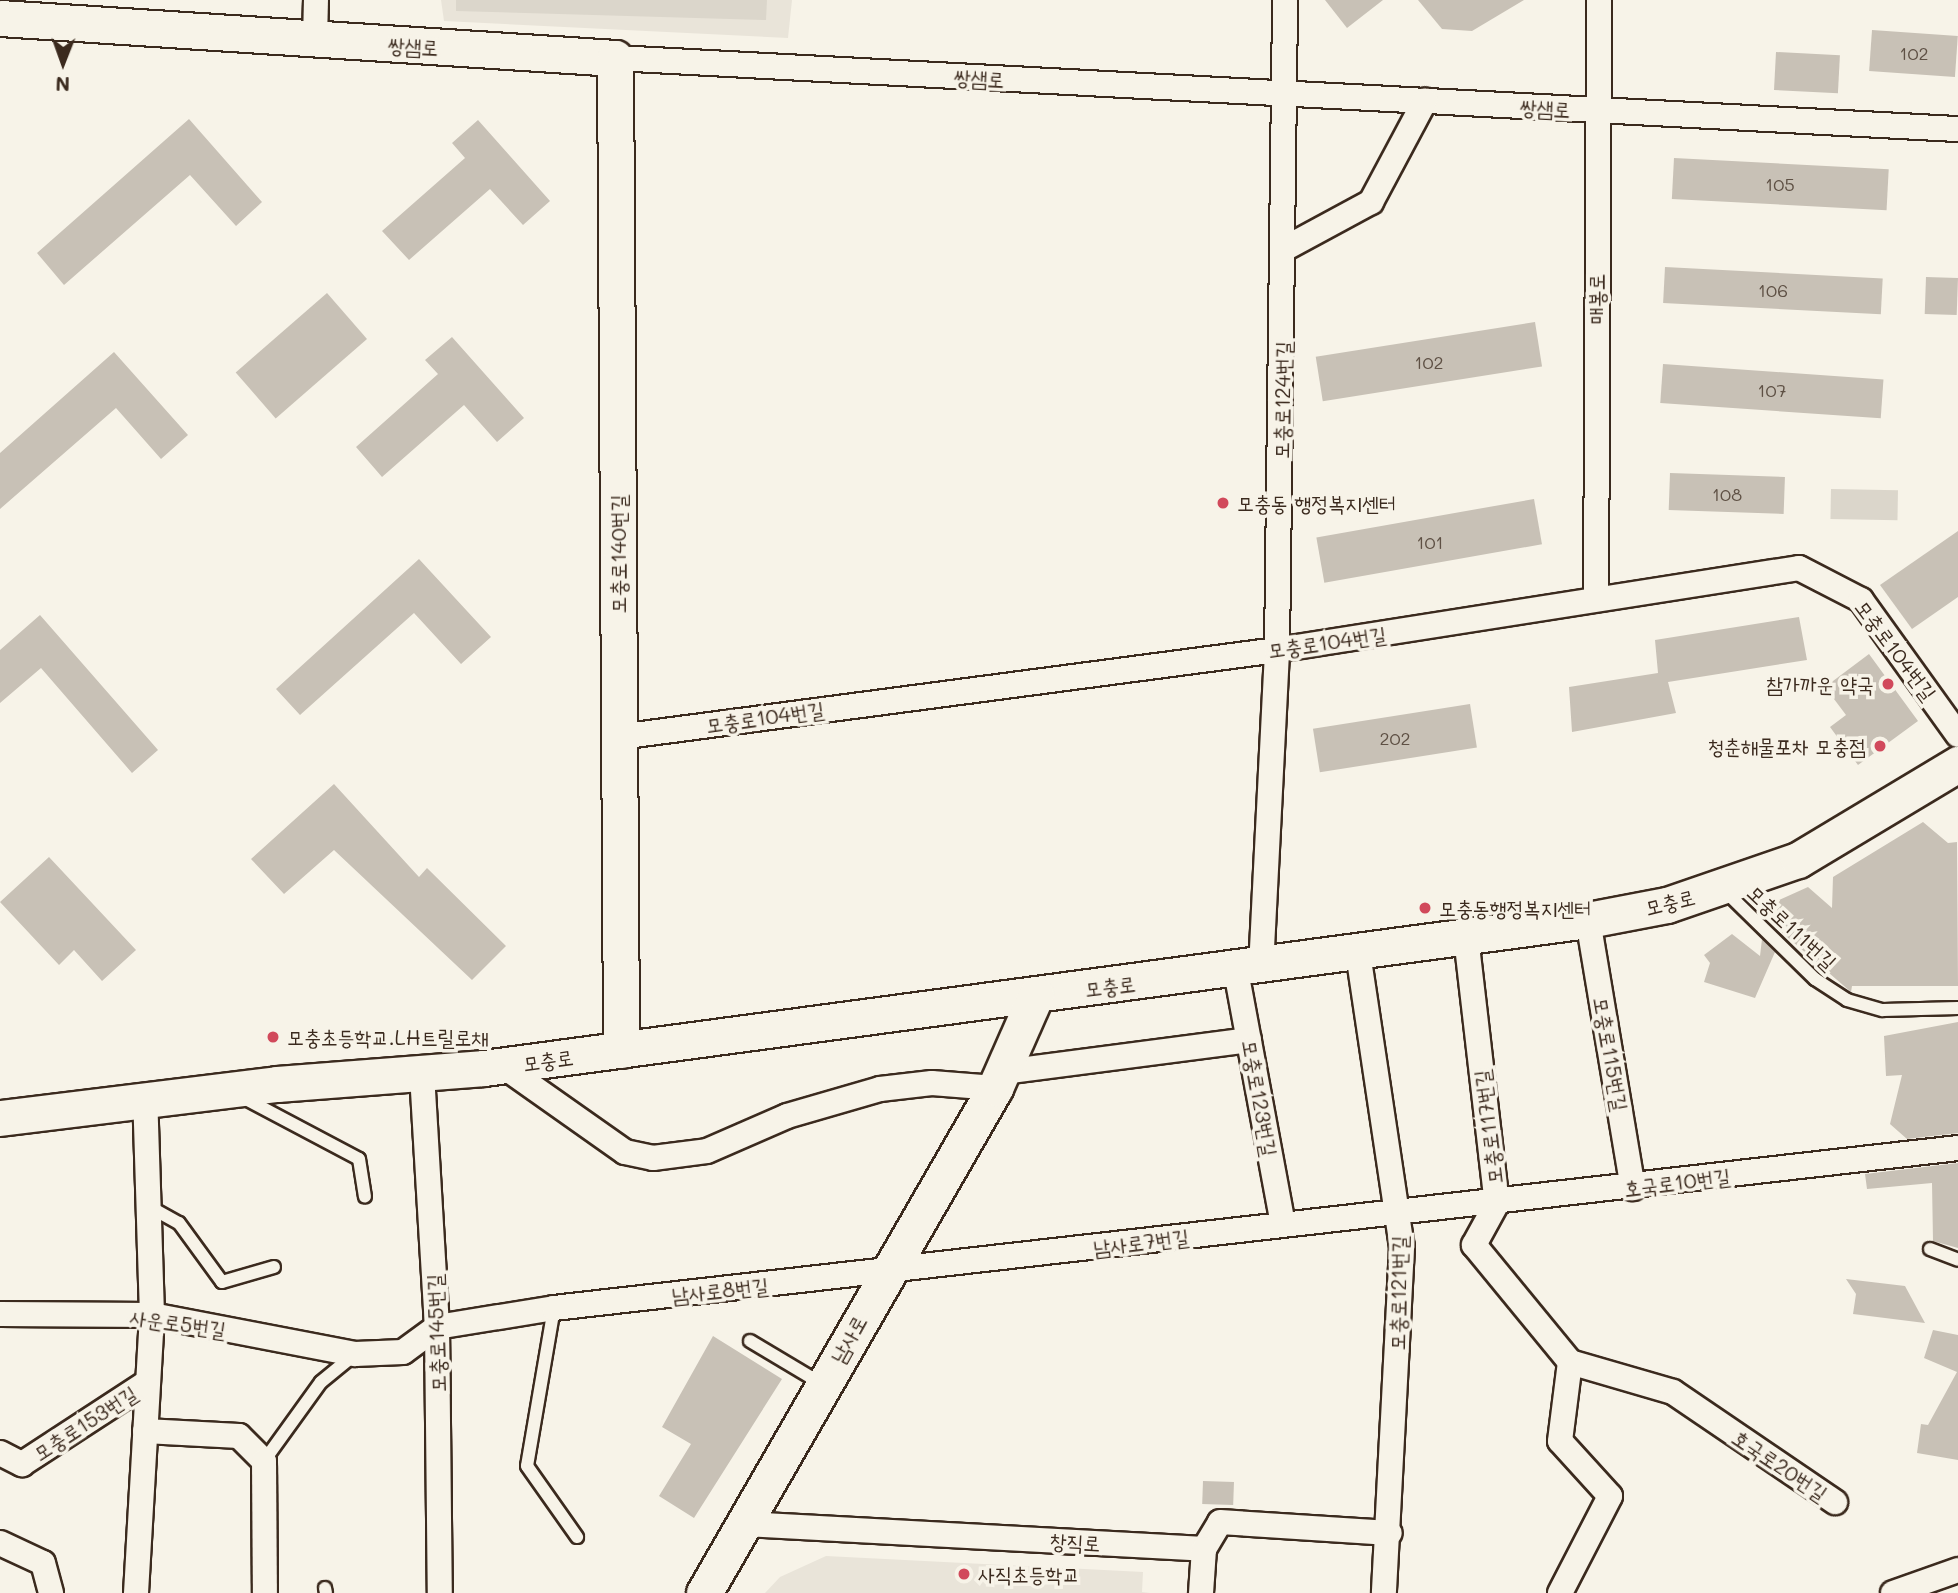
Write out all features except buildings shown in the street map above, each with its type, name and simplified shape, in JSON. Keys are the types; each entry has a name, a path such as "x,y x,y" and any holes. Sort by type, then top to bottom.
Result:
{"street":[{"path":"315,40 316,0"},
{"name":"모충로124번길","path":"1249,969 1276,650 1285,0"},
{"name":"매봉로","path":"1596,599 1596,111 1599,0"},
{"name":"쌍샘로","path":"0,18 615,58 1958,129"},
{"name":"모충로140번길","path":"615,58 621,1050"},
{"path":"1283,249 1371,202 1425,101"},
{"name":"모충로104번길","path":"619,737 1276,650 1799,568 1831,580 1861,600 1958,735"},
{"name":"모충로","path":"0,1118 228,1089 503,1066 1249,969 1588,920 1722,888 1798,860 1958,764"},
{"name":"모충로115번길","path":"1588,920 1633,1188"},
{"name":"모충로117번길","path":"1466,937 1497,1203 1475,1245 1570,1362"},
{"name":"모충로121번길","path":"1358,953 1402,1247 1390,1533 1384,1593"},
{"name":"모충로123번길","path":"1249,969 1249,1040 1283,1225"},
{"name":"남사로","path":"704,1593 885,1272 999,1080 1036,995"},
{"path":"503,1066 625,1152 653,1158 707,1151 800,1111 880,1089 999,1080 1249,1040"},
{"name":"모충로145번길","path":"422,1074 436,1327 440,1593"},
{"path":"136,1593 152,1315 145,1098"},
{"name":"호국로10번길","path":"1396,1212 1633,1188 1958,1148"},
{"name":"남사로7번길","path":"885,1272 1396,1212"},
{"name":"남사로8번길","path":"436,1327 554,1308 885,1272"},
{"name":"사운로5번길","path":"0,1314 152,1315 355,1354 403,1352 436,1327"},
{"path":"1560,1593 1610,1496 1560,1441 1570,1362"},
{"name":"호국로20번길","path":"1570,1362 1673,1392 1835,1502"},
{"name":"모충로153번길","path":"0,1453 22,1464 148,1382"},
{"path":"145,1431 239,1436 264,1461 265,1593"},
{"path":"1201,1593 1204,1549 1220,1522 1390,1533"},
{"name":"창직로","path":"745,1524 1204,1549"},
{"path":"0,1543 43,1563 51,1593"},
{"path":"1893,1593 1958,1570"}],"lane":[{"name":"모충로111번길","path":"1722,888 1815,979 1847,1000 1883,1010 1958,1008"},
{"path":"228,1089 359,1159 365,1197"},
{"path":"148,1206 179,1223 222,1282 274,1267"},
{"path":"1930,1249 1958,1260"},
{"path":"554,1308 527,1466 577,1537"},
{"path":"750,1341 822,1385"},
{"path":"264,1461 321,1382 355,1354"}],"shaded area":[{"path":"441,0 792,0 788,38 444,21"},
{"path":"456,0 767,0 766,20 456,11"},
{"path":"1831,489 1898,490 1897,520 1830,519"},
{"name":"사직초등학교","path":"826,1556 1143,1572 1142,1592 1150,1593 765,1593 780,1577"}],"place":[{"name":"모충동 행정복지센터","path":"1223,503"},
{"name":"참가까운 약국","path":"1888,684"},
{"name":"청춘해물포차 모충점","path":"1880,746"},
{"name":"모충동행정복지센터","path":"1425,908"},
{"name":"모충초등학교.LH트릴로채","path":"273,1037"},
{"name":"사직초등학교","path":"964,1574"}]}
